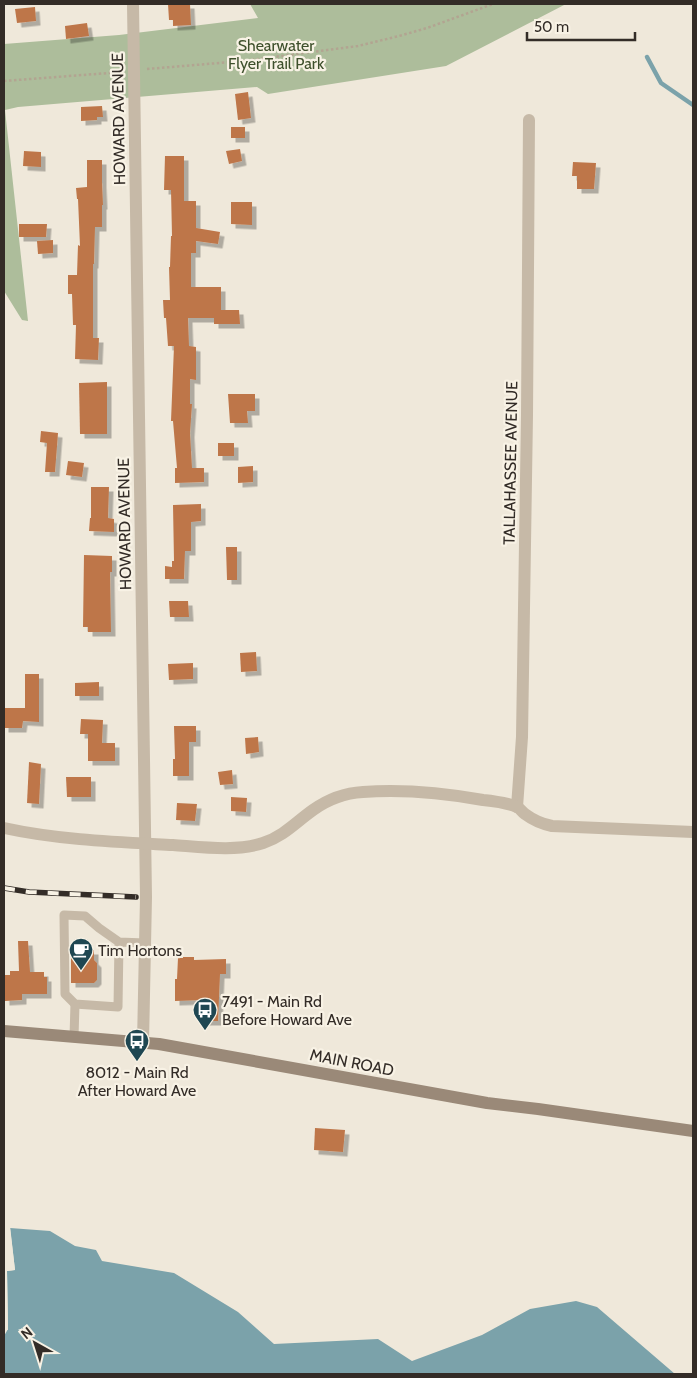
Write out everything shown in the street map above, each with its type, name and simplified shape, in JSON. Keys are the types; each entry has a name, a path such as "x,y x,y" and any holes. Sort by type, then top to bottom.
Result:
{"main road":[{"name":"MAIN ROAD","path":"4,1031 158,1044 487,1103 693,1131"}],"street":[{"name":"HOWARD AVENUE","path":"133,4 145,844 142,1043"},
{"name":"TALLAHASSEE AVENUE","path":"517,807 523,718 528,405 529,120"},
{"path":"4,828 51,836 145,844 249,847 278,837 312,810 342,796 364,792 396,791 435,793 517,807 535,820 552,826 693,832"}],"lane":[{"path":"119,942 118,1007 75,1004 65,994 64,915 85,916 119,942 145,943"},
{"path":"74,1037 75,1004"}],"path":[{"path":"4,81 243,61 358,46 427,28 494,4"}],"green space":[{"name":"Shearwater Flyer Trail Park","path":"250,4 566,4 446,66 268,94 257,87 18,107 5,110 28,321 22,320 4,291 4,44 119,35 258,18"}],"water":[{"path":"10,1228 50,1231 75,1246 96,1250 102,1261 174,1273 238,1312 274,1344 378,1339 412,1361 482,1335 530,1309 576,1301 597,1307 675,1374 4,1374 4,1330 8,1330 7,1271 15,1270"}],"pier":[{"path":"9,1226 15,1270 7,1271 8,1329 4,1336 4,1328 6,1328 4,1271 12,1268"}],"building":[{"path":"168,4 190,4 191,25 173,26 173,20 169,20"},
{"path":"35,7 36,21 17,23 15,9"},
{"path":"87,23 89,36 66,39 65,26"},
{"path":"248,92 251,118 238,120 235,94"},
{"path":"102,106 103,117 97,117 97,120 81,121 81,107"},
{"path":"231,127 245,127 245,138 231,138"},
{"path":"240,149 242,161 229,164 226,151"},
{"path":"24,151 41,152 41,167 23,166"},
{"path":"165,156 184,156 184,201 196,201 196,228 220,232 218,244 196,241 196,253 191,253 191,287 221,287 221,310 239,310 240,324 214,324 214,318 188,318 189,346 196,347 196,380 190,379 192,468 204,468 204,482 175,483 175,468 177,468 173,421 171,421 174,346 168,346 163,300 170,300 169,267 172,236 171,190 164,190"},
{"path":"87,160 102,160 102,227 95,227 93,264 93,338 99,338 98,360 75,359 76,325 73,325 72,294 68,294 68,275 77,275 78,245 80,246 76,188 87,187"},
{"path":"573,162 596,163 594,189 577,189 577,176 572,176"},
{"path":"231,202 252,202 252,225 231,224"},
{"path":"19,224 47,224 46,237 19,237"},
{"path":"53,240 53,253 38,254 37,241"},
{"path":"107,382 107,434 80,434 79,383"},
{"path":"228,394 255,394 255,411 247,411 248,423 230,423"},
{"path":"41,431 58,433 55,472 45,472 47,443 40,442"},
{"path":"218,443 234,443 234,456 218,456"},
{"path":"68,461 84,463 82,477 66,475"},
{"path":"253,466 253,482 238,483 238,467"},
{"path":"91,487 109,487 108,518 114,519 114,532 89,531"},
{"path":"201,504 201,521 191,522 191,551 185,551 184,579 165,579 165,566 172,567 172,561 174,561 173,505"},
{"path":"226,547 237,547 237,580 227,580"},
{"path":"84,555 112,556 112,572 110,572 111,632 88,632 88,627 83,627"},
{"path":"169,601 188,601 189,617 170,617"},
{"path":"256,652 257,671 241,672 240,653"},
{"path":"193,663 193,679 169,680 168,664"},
{"path":"25,674 39,674 39,722 23,721 22,728 4,728 4,708 25,708"},
{"path":"99,682 99,696 75,696 75,683"},
{"path":"81,719 103,720 102,743 115,743 115,761 88,761 88,734 80,734"},
{"path":"174,726 196,726 196,742 189,742 189,776 173,776 173,759 175,759"},
{"path":"258,737 259,752 246,754 245,738"},
{"path":"29,762 41,764 39,804 27,803"},
{"path":"232,770 233,784 220,785 218,772"},
{"path":"66,777 91,777 91,797 67,797"},
{"path":"231,797 247,798 246,812 231,811"},
{"path":"177,803 197,804 195,821 176,820"},
{"path":"18,941 28,941 30,972 44,972 44,977 47,977 47,994 22,994 22,1000 5,1001 4,975 10,975 10,971 19,971"},
{"name":"Tim Hortons","path":"71,950 94,950 94,960 97,963 97,980 94,983 71,983"},
{"path":"194,957 194,960 226,959 226,974 220,974 218,1021 202,1021 203,1000 175,1001 175,979 177,979 178,958"},
{"path":"315,1128 345,1130 343,1152 314,1150"}],"waterway":[{"path":"647,57 661,83 693,105"}],"railway":[{"path":"4,888 29,892 136,897"}],"place":[{"name":"Tim Hortons","path":"81,971"},
{"name":"7491 - Main Rd Before Howard Ave","path":"205,1031"},
{"name":"8012 - Main Rd After Howard Ave","path":"137,1062"}]}
